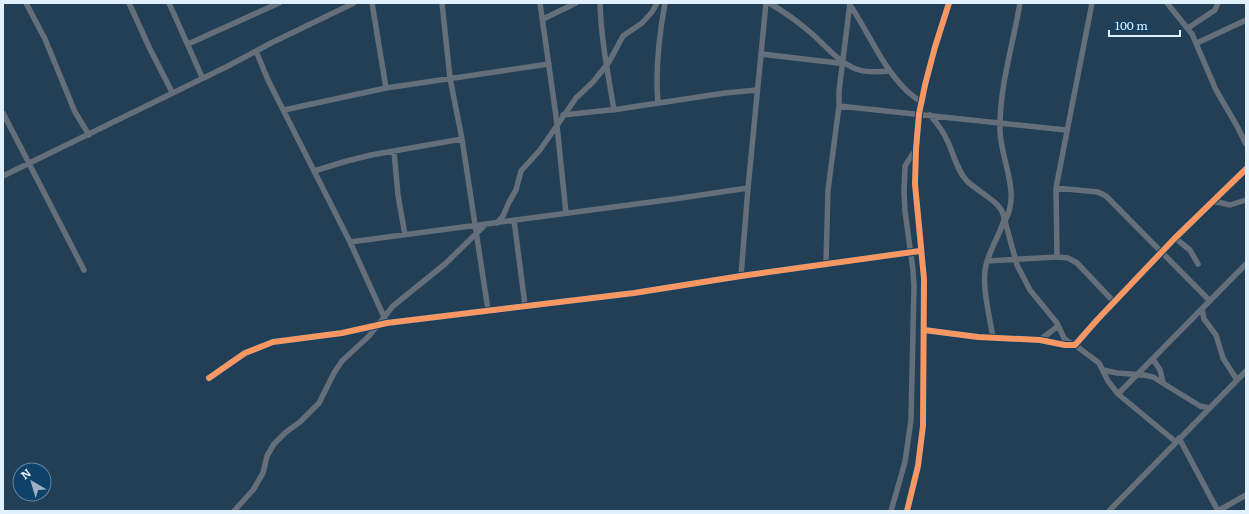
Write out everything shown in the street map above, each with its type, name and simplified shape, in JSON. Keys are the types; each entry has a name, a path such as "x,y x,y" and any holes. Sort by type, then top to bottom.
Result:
{"street":[{"path":"26,3 45,40 75,112 89,135"},
{"path":"129,3 172,92"},
{"path":"169,3 202,77"},
{"path":"188,44 279,3"},
{"path":"3,176 89,135 270,43 354,3"},
{"path":"372,3 386,88"},
{"path":"442,3 450,78 462,139 474,226 488,310"},
{"path":"540,3 557,124 566,213"},
{"path":"543,19 576,3"},
{"path":"600,3 600,24 614,110"},
{"path":"497,223 503,216 516,190 521,171 540,150 576,98 593,82 612,58 623,36 642,23 652,12 657,3"},
{"path":"658,103 657,60 665,3"},
{"path":"741,276 766,3"},
{"path":"769,3 783,11 809,31 843,62 860,70 877,72 890,71"},
{"path":"907,511 918,466 923,426 924,279 914,184 916,149 921,102 935,47 949,3"},
{"path":"993,338 985,287 985,271 1004,221 1010,210 1011,191 1001,138 1001,122 1004,90 1020,3"},
{"path":"1057,257 1056,188 1066,130 1092,3"},
{"path":"1167,3 1188,28 1197,43 1216,90 1246,144"},
{"path":"1188,28 1216,10 1218,3"},
{"path":"826,263 828,190 839,106 839,90 849,4"},
{"path":"849,4 890,71 905,90 921,102"},
{"path":"1197,43 1246,20"},
{"path":"256,51 350,242 386,320"},
{"path":"761,54 838,63 843,62"},
{"path":"284,110 386,88 549,64"},
{"path":"556,116 614,110 725,93 757,90"},
{"path":"839,106 1066,130"},
{"path":"3,113 84,270"},
{"path":"930,115 947,140 961,173 976,189 1000,207 1016,265 1030,290 1058,326 1067,341 1075,345 1096,361 1118,394 1178,440 1218,511 1246,496"},
{"path":"314,171 347,161 462,139"},
{"path":"891,511 905,462 910,420 914,286 905,211 904,175 905,166 916,149"},
{"path":"394,151 398,196 405,235"},
{"path":"924,330 978,337 1040,340 1065,345 1075,345 1175,238 1246,169"},
{"path":"350,242 748,188"},
{"path":"1056,188 1098,192 1106,196 1210,301"},
{"path":"1213,201 1230,205 1246,200"},
{"path":"514,220 525,306"},
{"path":"386,320 393,306 445,264 485,224"},
{"path":"1175,238 1190,250 1198,264"},
{"path":"234,511 253,490 263,473 267,456 274,444 286,432 300,422 319,403 342,361 360,345 378,325 386,320 440,317 634,293 826,263 920,251"},
{"path":"988,261 1057,257 1068,258 1077,263 1114,302"},
{"path":"1118,394 1246,264"},
{"path":"1202,309 1204,319 1216,335 1223,358 1237,380"},
{"path":"209,378 245,353 260,346 274,342 378,325"},
{"path":"1040,340 1058,326"},
{"path":"1153,359 1160,370 1163,382"},
{"path":"1103,370 1149,376 1163,382 1173,391 1200,406 1210,408"},
{"path":"1109,511 1246,371"}],"cycle path":[{"path":"907,511 918,466 923,426 924,279 915,184 916,149 919,114 925,85 949,3"},
{"path":"924,330 978,337 1040,340 1065,345 1075,345 1174,239 1246,169"},
{"path":"209,378 245,353 273,342 342,333 387,323 634,293 741,276 920,251"}]}
